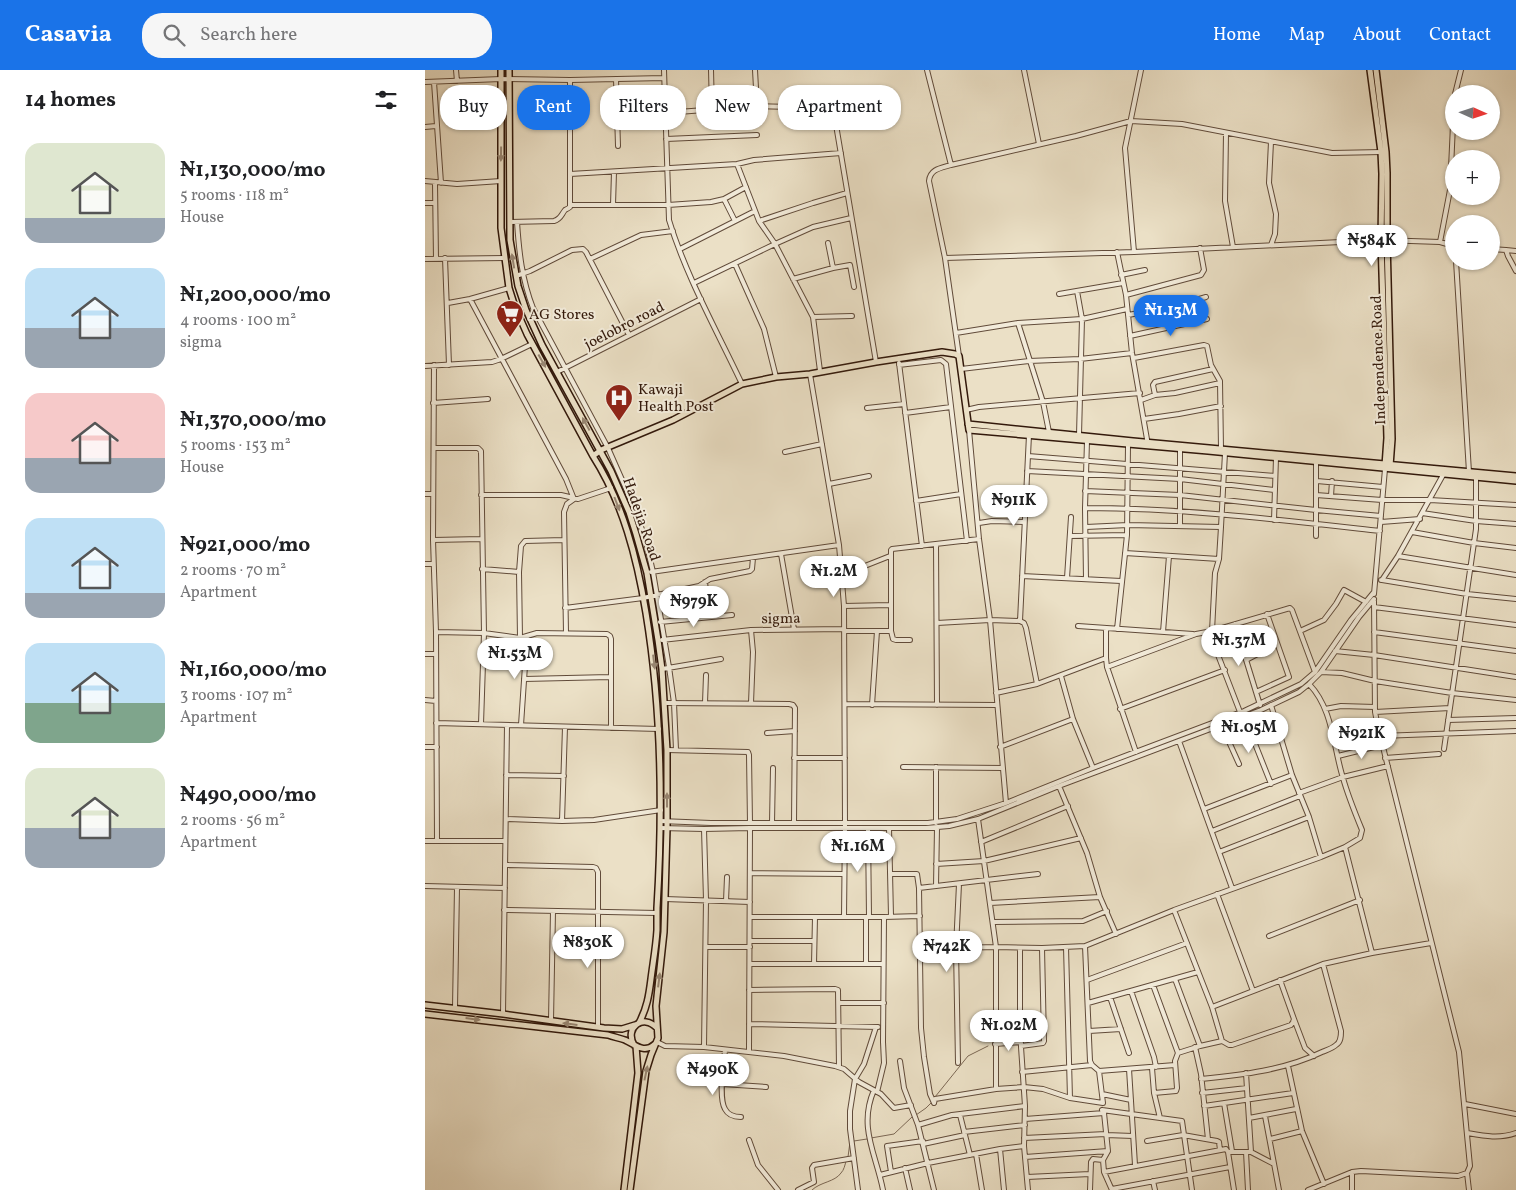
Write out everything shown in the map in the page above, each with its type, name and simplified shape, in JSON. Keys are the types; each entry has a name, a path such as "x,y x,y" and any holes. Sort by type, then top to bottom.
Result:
{"main road":[{"name":"Hadejia Road","path":"501,70 501,228 509,288 515,307 532,344 611,488 638,568 652,649 659,729 661,810 657,913 656,938 648,1002 637,1024"},
{"name":"Hadejia Road","path":"509,70 510,225 512,254 521,298 557,372 611,470 629,512 654,596 655,622 662,668 667,750 664,932 656,1006 657,1028"},
{"name":"Independence Road","path":"1370,70 1387,173 1384,240 1392,438 1388,466"},
{"name":"Independence Road","path":"1375,70 1383,152"},
{"path":"501,228 510,225"},
{"path":"593,456 601,450 673,420 742,384 876,362 899,362 942,352 959,356 969,430 1128,445 1148,444 1516,476"},
{"path":"968,424 1079,435 1179,449 1223,451 1316,462 1388,466 1443,475 1516,481"},
{"path":"425,1005 598,1028 622,1029 643,1022 651,1023 657,1028 659,1033 646,1071 630,1190"},
{"path":"425,1014 608,1035 644,1049 652,1047 656,1043"},
{"path":"624,1190 638,1073 635,1045 631,1035 637,1024"}],"street":[{"path":"456,70 457,81"},
{"path":"664,70 664,85"},
{"path":"711,70 711,85"},
{"path":"755,70 756,85"},
{"path":"927,70 951,165"},
{"path":"1024,70 1039,144"},
{"path":"1134,252 1125,161 1127,135 1141,70"},
{"path":"1457,85 1461,70"},
{"path":"425,82 501,79 664,78"},
{"path":"616,79 618,146"},
{"path":"510,225 517,222 558,220 571,205 570,80"},
{"path":"434,82 441,183"},
{"path":"768,106 829,108 834,113 876,362"},
{"path":"959,356 945,258 929,181 929,175 933,171 1131,121 1182,124 1332,153 1383,152"},
{"path":"425,127 436,126"},
{"path":"666,130 669,220 701,299 742,384"},
{"path":"1226,133 1225,201 1233,247"},
{"path":"666,139 757,135"},
{"path":"1440,242 1449,190 1452,140"},
{"path":"1271,142 1269,183 1276,214 1275,234 1271,245"},
{"path":"570,174 737,164 754,160 841,153"},
{"path":"737,164 759,221 775,244 813,317 819,371"},
{"path":"613,205 614,172"},
{"path":"425,181 457,184 501,181"},
{"path":"435,183 436,259"},
{"path":"571,205 668,205 711,202 724,199 746,187"},
{"path":"759,221 813,202 847,193"},
{"path":"724,199 735,221"},
{"path":"425,203 435,203"},
{"path":"680,249 755,210"},
{"path":"695,283 813,227 851,218"},
{"path":"517,222 522,274 526,291 533,308 608,448 645,537 653,572 654,596 665,640 669,667 676,750"},
{"path":"590,259 641,235 673,231"},
{"path":"945,258 1134,252 1384,240 1445,243"},
{"path":"829,244 833,268"},
{"path":"1126,295 1201,275 1204,270 1200,248"},
{"path":"516,276 537,268 572,250 583,249 629,335"},
{"path":"1500,250 1516,251"},
{"path":"1506,250 1516,272"},
{"path":"1117,252 1126,295 1132,353 1148,444"},
{"path":"445,258 449,365"},
{"path":"425,259 505,258"},
{"path":"735,264 765,329 776,377"},
{"path":"793,279 850,265 854,287"},
{"path":"1121,275 1145,270"},
{"path":"1457,270 1469,472"},
{"path":"1059,294 1123,283"},
{"path":"448,303 509,288"},
{"path":"1077,291 1082,319 1079,435"},
{"path":"1128,315 1206,297"},
{"path":"470,299 566,479 574,498"},
{"name":"joelobro road","path":"557,372 701,299"},
{"path":"956,333 1018,323 1082,319 1127,309"},
{"path":"813,317 852,316"},
{"path":"1130,336 1207,319"},
{"path":"1018,323 1043,402 1049,432"},
{"path":"425,366 477,364 501,359 532,344"},
{"path":"1134,358 1204,345 1208,348 1211,365 1219,378 1224,471 1219,559 1215,573 1213,631 1215,646 1240,712"},
{"path":"961,369 1029,361 1080,359 1132,353"},
{"path":"921,546 899,362 941,360 946,364 967,541"},
{"path":"434,365 433,564 436,632 437,841"},
{"path":"1155,395 1153,385 1155,382 1213,369"},
{"path":"810,374 839,546 844,606 844,917"},
{"path":"1141,400 1155,395 1175,393 1220,383"},
{"path":"966,410 979,407 1140,393"},
{"path":"433,403 488,399"},
{"path":"867,408 904,404"},
{"path":"1144,419 1221,406"},
{"path":"905,413 951,407"},
{"path":"969,430 979,539 990,620 1006,803"},
{"path":"1020,621 1029,435"},
{"path":"1086,579 1085,491 1087,441"},
{"path":"785,452 822,444"},
{"path":"1117,630 1128,524 1128,445"},
{"path":"434,448 480,449 481,451 484,633 481,724"},
{"path":"1179,449 1180,526"},
{"path":"1028,456 1275,476"},
{"path":"1274,520 1276,458"},
{"path":"1316,462 1316,536"},
{"path":"1388,466 1383,487 1373,607 1375,712 1459,1052 1470,1166 1467,1173 1469,1190"},
{"path":"1027,471 1180,479 1274,490"},
{"path":"1382,580 1423,514 1443,475"},
{"path":"829,484 869,476"},
{"path":"1444,749 1474,543 1476,478"},
{"path":"1317,480 1383,487"},
{"path":"1331,496 1332,481"},
{"path":"481,495 561,495 584,498 611,488"},
{"path":"1085,491 1179,495 1381,516"},
{"path":"425,494 433,494"},
{"path":"916,501 961,494"},
{"path":"1316,495 1383,500 1430,500 1516,505"},
{"path":"566,633 565,508 574,498"},
{"path":"1085,508 1128,508 1222,514 1380,531"},
{"path":"1423,514 1516,524"},
{"path":"1067,578 1071,517"},
{"path":"1381,522 1420,519"},
{"path":"979,523 992,521 1024,522"},
{"path":"1086,527 1128,524 1221,528"},
{"path":"1412,532 1516,548"},
{"path":"1070,536 1127,535"},
{"path":"433,540 482,538"},
{"path":"910,640 896,640 893,638 891,630 891,550 979,539"},
{"path":"520,638 519,572 522,543 525,541 565,540"},
{"path":"936,544 937,705"},
{"path":"647,573 839,546"},
{"path":"1125,553 1219,559"},
{"path":"781,554 794,629"},
{"path":"842,575 890,556"},
{"path":"1163,632 1169,556"},
{"path":"1398,556 1516,575"},
{"path":"565,608 643,598 699,586 710,579 749,571 752,569 753,558"},
{"path":"425,564 433,564"},
{"path":"808,577 841,568"},
{"path":"483,569 519,572"},
{"path":"1021,576 1121,581"},
{"path":"1376,580 1467,594 1516,599"},
{"path":"705,582 709,617"},
{"path":"1300,631 1323,620 1344,590 1366,602"},
{"path":"660,821 750,825 845,826 936,825 957,819 1006,803 1259,705 1301,684 1315,672 1351,620 1375,592"},
{"path":"660,828 704,829 794,823 868,829 960,824 978,819 1059,786 1271,706 1299,692 1321,672 1356,621 1374,599"},
{"path":"844,606 890,605"},
{"path":"1373,607 1516,625"},
{"path":"1107,667 1195,634 1213,631 1290,608 1315,672"},
{"path":"1256,692 1289,677 1267,614"},
{"path":"655,622 732,615"},
{"path":"937,623 990,620 1020,621 1024,623 1037,684"},
{"path":"1235,624 1259,705"},
{"path":"1078,626 1195,634"},
{"path":"1106,629 1105,658 1107,667 1136,752"},
{"path":"751,630 753,652 751,703"},
{"name":"sigma","path":"658,640 751,630 891,630"},
{"path":"872,705 877,631"},
{"path":"436,632 484,633 520,638 537,633 607,634 611,639 611,728"},
{"path":"1374,632 1516,652"},
{"path":"521,725 527,636"},
{"path":"1246,660 1277,644"},
{"path":"1335,651 1375,655 1516,677"},
{"path":"425,654 436,654"},
{"path":"996,693 1037,684 1105,658"},
{"path":"662,668 721,659"},
{"path":"1120,709 1225,670"},
{"path":"1321,672 1342,673 1375,681 1452,693 1516,700"},
{"path":"705,703 706,675"},
{"path":"1061,676 1073,719 1093,768"},
{"path":"524,679 610,677"},
{"path":"921,954 956,948 1085,946 1232,888 1321,857 1345,847 1360,838 1362,830 1343,777 1325,709 1317,693 1309,684"},
{"path":"425,700 436,700"},
{"path":"1269,700 1292,776 1309,817 1321,857"},
{"path":"664,702 793,705 795,708 794,823"},
{"path":"845,704 997,705"},
{"path":"1325,709 1341,706 1375,707"},
{"path":"1375,712 1450,708"},
{"path":"1244,716 1271,784"},
{"path":"1448,720 1516,718"},
{"path":"1001,747 1073,719"},
{"path":"437,723 659,729"},
{"path":"1221,724 1239,764"},
{"path":"503,1014 507,725"},
{"path":"562,821 565,726"},
{"path":"1331,732 1378,727"},
{"path":"1380,736 1516,731"},
{"path":"767,733 795,732"},
{"path":"1179,741 1232,888"},
{"path":"1338,756 1382,746"},
{"path":"425,747 437,747"},
{"path":"667,750 748,752 749,755 751,917 749,1052"},
{"path":"1385,758 1439,754"},
{"path":"795,758 845,758"},
{"path":"1117,759 1119,764"},
{"path":"1212,831 1343,777 1387,766"},
{"path":"903,767 1003,768"},
{"path":"936,767 936,886"},
{"path":"772,823 773,768"},
{"path":"506,775 564,776"},
{"path":"1204,809 1292,776"},
{"path":"1059,786 1087,853 1100,897 1117,934"},
{"path":"981,842 1068,806"},
{"path":"505,819 594,820 661,810"},
{"path":"1219,852 1309,817"},
{"path":"978,819 996,947 996,1089"},
{"path":"889,828 891,916"},
{"path":"704,829 706,900 704,1047"},
{"path":"866,964 868,829"},
{"path":"936,864 984,861 1081,838"},
{"path":"425,841 505,841"},
{"path":"1345,847 1372,953"},
{"path":"505,865 596,868 598,872 598,1028"},
{"path":"750,873 844,874"},
{"path":"891,874 917,874 921,954 921,1028 930,1094 935,1101 996,1089 1024,1087 1048,1090 1070,1098 1103,1103"},
{"path":"919,888 1038,874"},
{"path":"727,877 727,901"},
{"path":"958,1063 956,948 959,884"},
{"path":"425,886 505,888"},
{"path":"455,1008 457,887"},
{"path":"1217,894 1253,991"},
{"path":"990,903 1100,897"},
{"path":"665,899 750,902"},
{"path":"1269,936 1360,900"},
{"path":"504,910 657,913"},
{"path":"1174,910 1211,1007 1221,1041"},
{"path":"551,1021 553,911"},
{"path":"993,922 1083,921 1107,911"},
{"path":"751,917 920,916"},
{"path":"814,964 815,917"},
{"path":"883,917 884,1063 875,1091 870,1098 867,1121 874,1160 883,1190"},
{"path":"750,940 814,941"},
{"path":"1087,980 1187,943"},
{"path":"1211,1007 1323,964 1431,943"},
{"path":"1085,946 1092,1065 1099,1071 1108,1151 1103,1160 1104,1172 1112,1190 1230,1167"},
{"path":"706,947 750,947"},
{"path":"1066,947 1070,1098"},
{"path":"1020,948 1021,1044 1025,1106 1024,1146 1028,1189 1022,1190"},
{"path":"995,1044 1043,1043 1044,1041 1042,948"},
{"path":"750,964 883,964"},
{"path":"1201,1079 1288,1066 1338,1044 1341,1038 1341,1031 1323,964"},
{"path":"1088,1003 1198,972"},
{"path":"1175,979 1197,1046 1208,1139"},
{"path":"1280,980 1305,1048 1313,1056"},
{"path":"1153,985 1178,1053 1175,1065 1176,1091 1154,1093"},
{"path":"749,990 835,989 839,993 839,1068"},
{"path":"1131,991 1154,1057 1154,1093 1160,1118"},
{"path":"1110,997 1129,1053"},
{"path":"839,1003 884,1003"},
{"path":"1178,1053 1197,1046 1221,1041 1232,1045 1291,1025 1294,1019"},
{"path":"749,1024 883,1027"},
{"path":"858,1190 850,1158 852,1143 850,1111 855,1078 864,1064 876,1027"},
{"path":"1089,1031 1121,1029"},
{"path":"656,1043 665,1046 704,1047 792,1057 826,1063 839,1068 884,1096 894,1108 911,1105"},
{"path":"725,1050 722,1084 724,1108 729,1114 741,1117"},
{"path":"900,1062 904,1088 918,1124 934,1190"},
{"path":"1022,1072 1092,1065"},
{"path":"1099,1071 1175,1065"},
{"path":"1288,1066 1302,1131 1324,1184"},
{"path":"1129,1070 1135,1165"},
{"path":"1245,1073 1251,1152"},
{"path":"722,1084 766,1087"},
{"path":"1202,1093 1247,1088"},
{"path":"1204,1106 1293,1093"},
{"path":"1102,1094 1131,1100"},
{"path":"1224,1103 1233,1189 1228,1190"},
{"path":"1465,1104 1516,1114"},
{"path":"918,1124 945,1117 1025,1106"},
{"path":"1249,1118 1296,1109"},
{"path":"1025,1119 1103,1112 1132,1113 1182,1121 1192,1190"},
{"path":"960,1115 969,1155"},
{"path":"1265,1116 1279,1190"},
{"path":"887,1146 1025,1125"},
{"path":"1269,1139 1302,1131"},
{"path":"1467,1133 1489,1137 1506,1136 1516,1132"},
{"path":"1024,1138 1106,1134 1133,1136"},
{"path":"1147,1141 1183,1135 1219,1141 1220,1150"},
{"path":"886,1138 891,1172"},
{"path":"749,1140 758,1164 778,1190"},
{"path":"880,1175 928,1163 1024,1146"},
{"path":"1000,1149 1004,1190"},
{"path":"1104,1172 1226,1149 1230,1152 1251,1152 1274,1164"},
{"path":"1025,1157 1108,1151"},
{"path":"1246,1152 1247,1190"},
{"path":"976,1154 982,1190"},
{"path":"798,1190 814,1182 812,1166 850,1158"},
{"path":"1090,1190 1093,1158 1103,1160"},
{"path":"905,1168 910,1190"},
{"path":"1311,1190 1352,1172 1361,1171 1458,1176 1467,1173"},
{"path":"1352,1172 1352,1190"},
{"path":"1027,1177 1090,1174"},
{"path":"1153,1181 1155,1190"}],"waterway":[{"path":"935,1097 968,1056 988,1046"},
{"path":"916,1115 932,1102"},
{"path":"871,1138 894,1134 912,1117"},
{"path":"854,1141 867,1139"},
{"path":"848,1157 850,1142"},
{"path":"812,1190 838,1176 843,1170 846,1161"}],"place":[{"name":"AG Stores","path":"510,338"},
{"name":"Kawaji Health Post","path":"619,422"}]}
